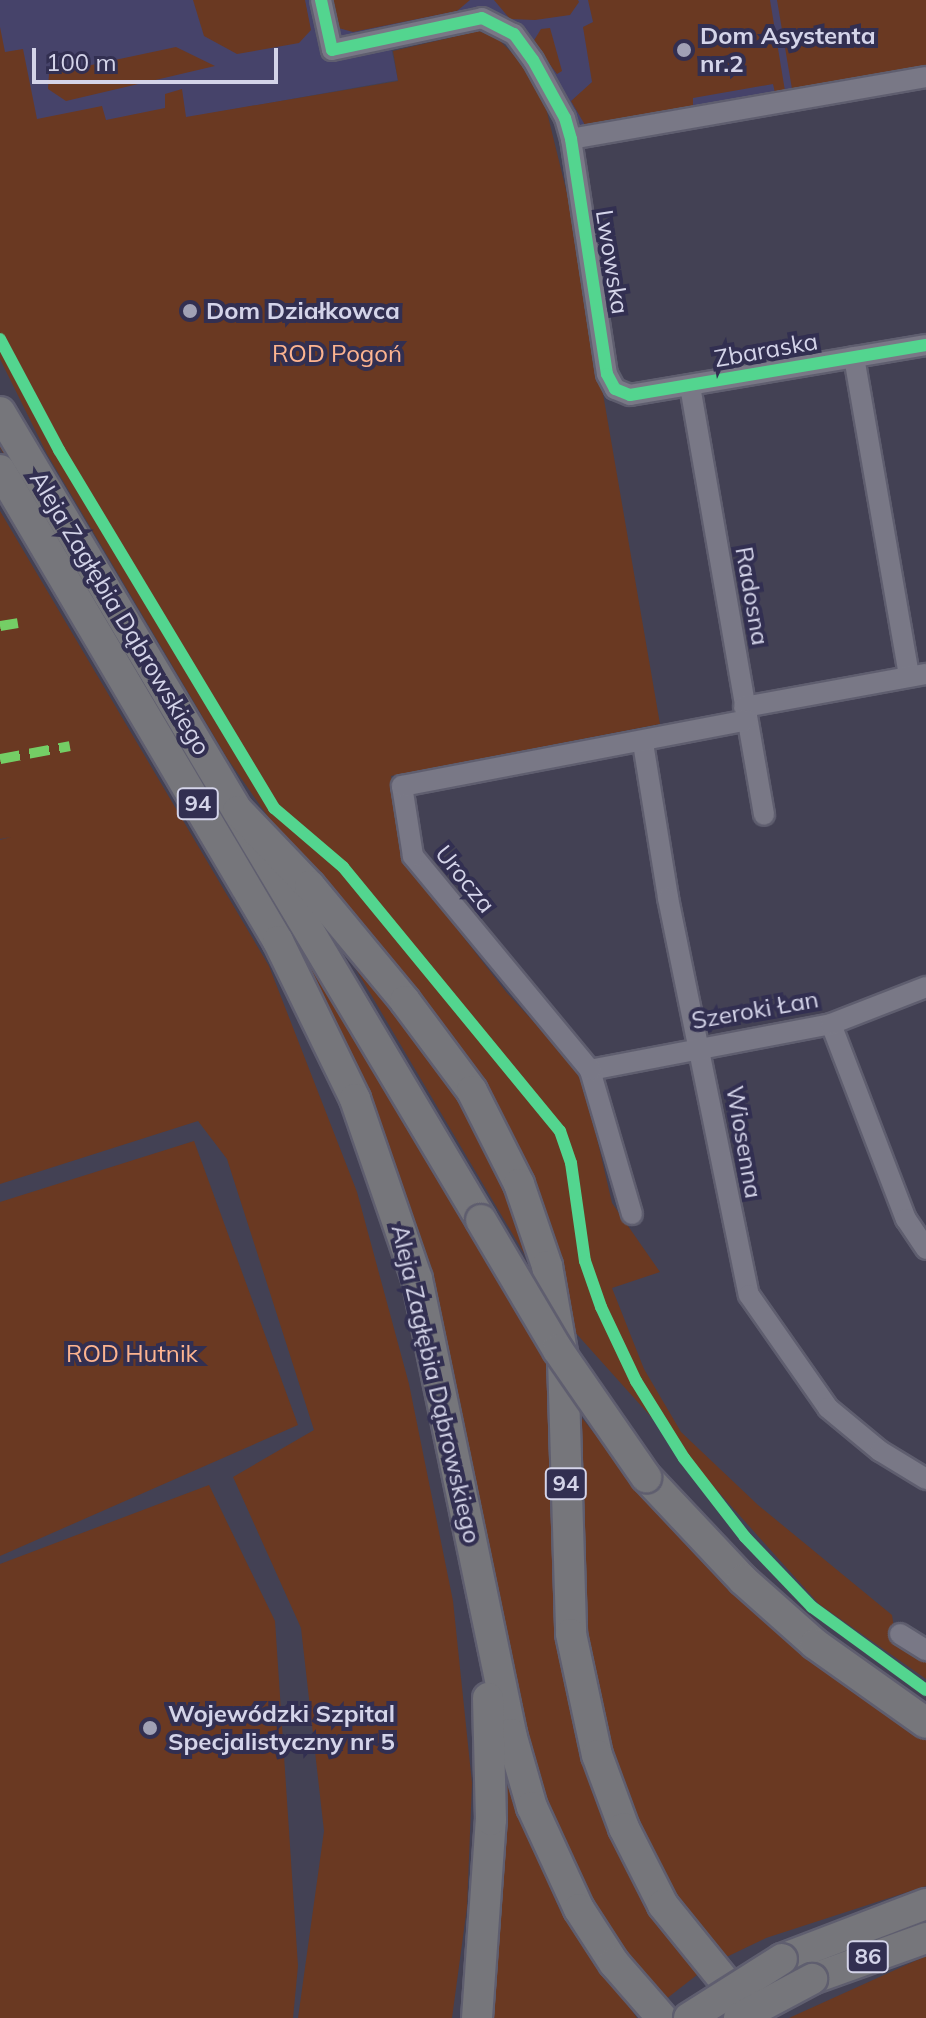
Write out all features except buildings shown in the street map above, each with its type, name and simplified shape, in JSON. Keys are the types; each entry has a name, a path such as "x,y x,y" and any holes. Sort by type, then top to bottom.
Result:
{"main road":[{"name":"Aleja Zagłębia Dąbrowskiego","path":"4,416 558,1350 646,1477 743,1580 815,1644 926,1723"},
{"name":"Aleja Zagłębia Dąbrowskiego","path":"0,470 278,941 355,1099 417,1279 511,1734 556,1864 599,1942 662,2018"},
{"name":"94","path":"238,811 310,886 405,1001 472,1091 519,1184 547,1266 563,1358 571,1634 597,1755 624,1828 663,1905 695,1951 756,2018"},
{"name":"94","path":"477,2018 491,1820 483,1596"},
{"name":"86","path":"689,2018 782,1959 926,1904"},
{"name":"86","path":"739,2018 812,1979 926,1938"}],"street":[{"name":"Lwowska","path":"321,0 332,50 482,18 499,22 533,60 565,118 571,139 607,374 615,389"},
{"path":"571,139 926,77"},
{"name":"Zbaraska","path":"615,389 630,395 926,345"},
{"path":"854,357 918,675"},
{"name":"Radosna","path":"690,386 764,815"},
{"name":"Urocza","path":"632,1214 590,1070 413,856 402,786 643,743 746,714 918,675"},
{"name":"Wiosenna","path":"643,743 668,898 700,1047 740,1272 749,1295 828,1408 880,1451 926,1479"},
{"name":"Szeroki Łan","path":"590,1070 831,1024 926,987"},
{"path":"831,1024 906,1219 926,1249"},
{"path":"900,1634 926,1650"}],"shaded area":[{"path":"0,0 926,0 926,70 582,127 535,49 501,14 486,9 387,28 398,80 0,151"}],"green space":[{"path":"193,0 305,0 311,30 299,43 237,54 204,36"},
{"path":"329,0 470,0 457,11 353,32 335,27"},
{"path":"494,0 579,2 570,15 535,20 510,19"},
{"path":"588,0 770,0 785,91 775,93 773,84 693,98 693,107 585,125 571,101 592,82 583,27 593,22"},
{"path":"777,0 926,0 926,67 792,89"},
{"name":"ROD Pogoń","path":"0,27 5,52 23,49 37,119 102,106 106,120 165,108 165,94 182,89 186,117 398,81 393,51 479,31 499,40 524,65 544,100 572,214 660,724 391,776 408,866 507,993 582,1074 612,1203 660,1272 612,1288 644,1369 681,1432 758,1505 892,1615 896,1641 926,1662 926,1679 819,1604 574,1331 547,1218 491,1102 299,861 227,758 47,454 0,359"},
{"path":"550,28 562,71 557,74 533,42 541,29"},
{"path":"176,47 215,66 66,101 48,89 49,74"},
{"path":"0,429 556,1375 554,1500 635,1882 665,1933 702,1971 661,2003 603,1928 540,1804 421,1249 294,945 0,448"},
{"path":"0,511 269,966 357,1192 409,1384 453,1601 472,1783 467,1907 452,2018 298,2018 324,1831 301,1628 233,1477 314,1430 227,1159 198,1121 0,1184 0,840 11,837 0,839"},
{"path":"341,944 407,1017 491,1138 535,1272"},
{"name":"ROD Hutnik","path":"194,1141 298,1425 0,1556 0,1202"},
{"path":"577,1412 667,1523 792,1646 926,1739 926,1886 766,1938 716,1962 647,1856 589,1686 581,1608"},
{"name":"Wojewódzki Szpital Specjalistyczny nr 5","path":"209,1485 275,1621 298,1966 293,2018 0,2018 0,1564"},
{"path":"501,1771 559,1908 637,2018 484,2018"},
{"path":"926,1956 926,2018 789,2018"}],"marked path":[{"path":"0,626 18,623"},
{"path":"0,759 70,746"}],"cycle path":[{"path":"321,0 332,50 482,18 514,34 533,60 565,118 571,139 607,374 615,389 630,395 926,345"},
{"path":"0,339 59,450 274,808 343,867 560,1131 571,1163 585,1261 601,1307 636,1381 684,1458 745,1537 812,1607 926,1690"}],"place":[{"name":"Dom Asystenta nr.2","path":"684,50"},
{"name":"Dom Działkowca","path":"190,311"},
{"name":"Wojewódzki Szpital Specjalistyczny nr 5","path":"150,1728"}]}
